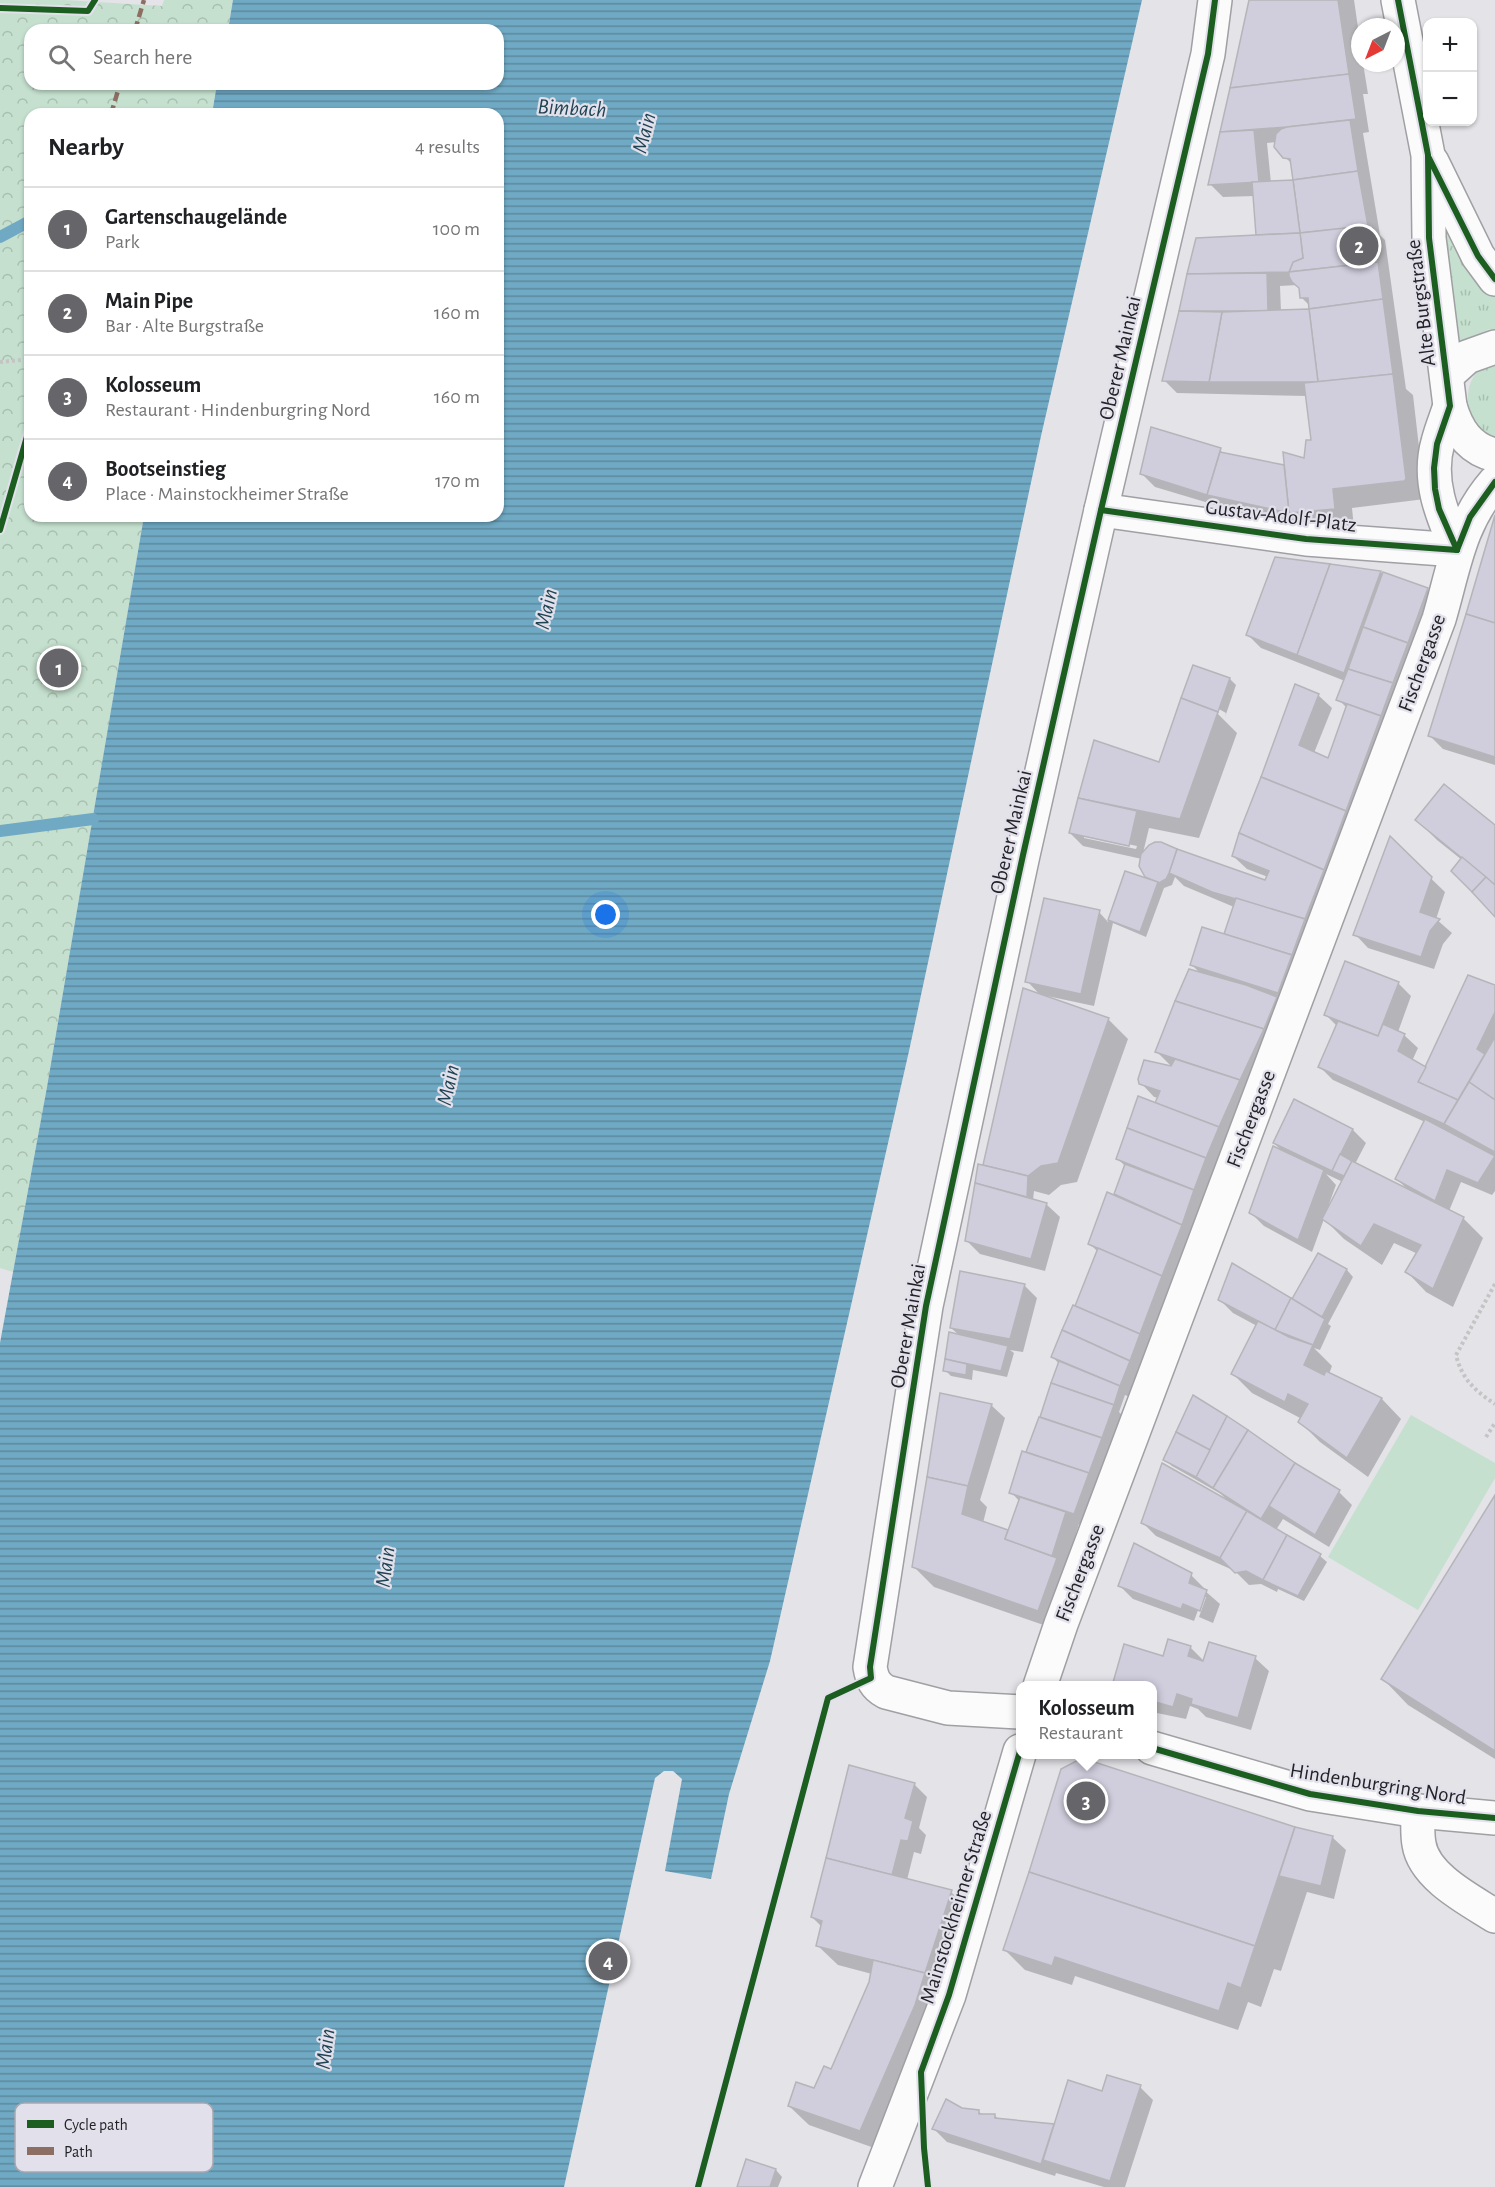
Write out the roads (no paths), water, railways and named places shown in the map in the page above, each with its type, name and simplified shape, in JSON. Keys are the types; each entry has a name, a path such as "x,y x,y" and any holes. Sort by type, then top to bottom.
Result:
{"street":[{"name":"Oberer Mainkai","path":"1016,1712 948,1708 886,1692 878,1687 871,1678 870,1667 926,1306 1023,855 1208,54 1215,0"},
{"name":"Alte Burgstraße","path":"1398,0 1428,155 1429,238 1448,391"},
{"name":"Alte Burgstraße","path":"1428,155 1478,256 1495,279"},
{"path":"1457,550 1439,509 1435,489 1434,468 1437,444 1448,391 1467,357 1495,346"},
{"path":"1448,391 1454,421 1462,435 1473,446 1495,455"},
{"path":"1457,550 1470,517 1495,482"},
{"name":"Gustav-Adolf-Platz","path":"1101,510 1306,539 1457,550"},
{"name":"Fischergasse","path":"1042,1681 1069,1602 1439,619 1457,550"},
{"name":"Hindenburgring Nord","path":"1157,1749 1310,1794 1418,1811 1495,1818"},
{"name":"Mainstockheimer Straße","path":"875,2187 949,1995 1018,1759"},
{"path":"1418,1811 1419,1846 1430,1867 1445,1885 1495,1916"}],"water":[{"name":"Main","path":"233,0 1142,0 1041,436 909,1051 770,1661 729,1794 711,1879 665,1871 682,1779 673,1771 664,1771 655,1778 564,2187 0,2187 0,1343 47,1087 143,522 504,522 504,108 213,108 216,90 504,90 504,24 229,24"}],"waterway":[{"name":"Bimbach","path":"0,237 24,224"},
{"path":"0,831 93,819"}],"place":[{"name":"Main Pipe","path":"1359,246"},
{"name":"Gartenschaugelände","path":"59,668"},
{"name":"Kolosseum","path":"1086,1801"},
{"name":"Bootseinstieg","path":"608,1961"}]}
